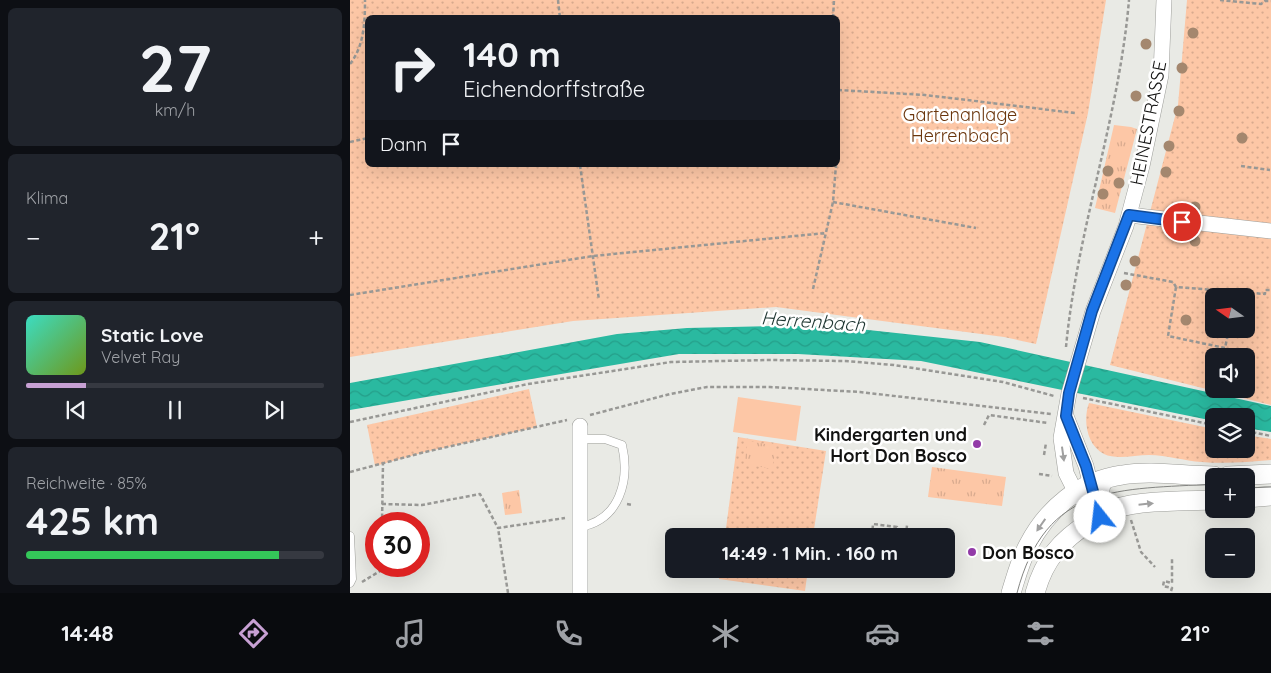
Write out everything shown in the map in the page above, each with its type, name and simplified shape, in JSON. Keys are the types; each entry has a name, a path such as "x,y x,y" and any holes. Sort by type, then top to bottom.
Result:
{"street":[{"name":"HEINESTRASSE","path":"1100,517 1086,466 1058,415 1069,396 1092,311 1129,215 1142,166 1161,75 1164,0"},
{"path":"1129,215 1271,231"},
{"path":"579,425 580,593"},
{"path":"1255,475 1271,474"},
{"path":"1011,593 1028,546 1043,522 1058,504 1091,485 1120,475 1205,476"},
{"path":"1091,485 1101,484 1099,495 1103,501 1124,511"},
{"path":"1255,497 1271,496"},
{"path":"1034,593 1050,558 1062,543 1100,517 1143,504 1205,501"}],"lane":[{"path":"579,425 605,439 622,445 626,462 623,486 612,511 602,519 580,521"},
{"path":"350,536 352,580 350,582"}],"path":[{"path":"350,64 357,54 365,24 365,0"},
{"path":"558,0 560,15"},
{"path":"833,15 834,0"},
{"path":"1065,351 1079,258 1111,116 1126,32 1129,0"},
{"path":"1220,0 1261,4 1265,1 1271,1"},
{"path":"840,90 925,95 1074,113"},
{"path":"350,142 365,139"},
{"path":"1241,166 1270,170"},
{"path":"580,167 599,300"},
{"path":"813,288 833,202 836,167"},
{"path":"833,202 976,228"},
{"path":"350,295 593,256 826,233"},
{"path":"1109,269 1173,282 1176,287 1168,336 1225,348 1227,338"},
{"path":"1176,287 1205,288"},
{"path":"1255,293 1265,294 1265,290 1271,290"},
{"path":"350,422 528,384 671,362 770,360 844,361 894,365 1003,382 1205,423"},
{"path":"350,472 425,452 579,425 670,394 708,387 770,387 860,392 1058,415"},
{"path":"984,425 989,415 1049,423"},
{"path":"1255,433 1271,436"},
{"path":"382,512 383,463"},
{"path":"382,504 422,505 480,494 498,528 508,593"},
{"path":"1124,511 1141,552 1155,566"},
{"path":"498,528 580,521"},
{"path":"873,528 873,524 897,528"},
{"path":"1171,591 1172,588 1163,586 1164,581 1172,583 1172,558"},
{"path":"360,583 370,577"}],"green space":[{"name":"Gartenanlage Herrenbach","path":"350,0 1106,0 1088,113 1036,344 1004,337 776,307 573,321 350,357"},
{"path":"1187,0 1271,0 1271,405 1243,398 1255,398 1255,348 1205,348 1205,389 1110,365 1178,105"},
{"path":"1114,125 1137,129 1115,213 1095,208"},
{"path":"529,389 537,427 425,452 375,466 367,425"},
{"path":"738,397 801,406 796,441 733,432"},
{"path":"1089,403 1205,427 1205,458 1255,458 1255,436 1271,439 1271,460 1219,463 1156,455 1109,456 1098,450 1090,438 1086,424"},
{"path":"738,437 826,451 814,528 726,528"},
{"path":"748,441 776,446 772,469 744,464"},
{"path":"932,467 1006,477 1002,506 928,497"},
{"path":"519,490 522,513 505,515 502,493"},
{"path":"719,578 807,578 805,591"}],"water":[{"path":"831,326 980,342 1205,391 1205,398 1235,398 1271,406 1271,432 1255,429 1255,408 1205,408 1205,419 921,361 798,354 679,354 350,410 350,383 617,334 687,328"}],"tram line":[{"path":"1017,593 1030,557 1047,530 1067,511 1091,499 1118,492 1147,488 1205,485"},
{"path":"1255,488 1271,487"}],"place":[{"name":"Kindergarten und Hort Don Bosco","path":"977,444"},
{"name":"Don Bosco","path":"972,552"}],"route":[{"path":"1100,517 1086,466 1079,453 1066,416 1069,393 1077,363 1092,311 1129,215 1182,222"}],"water label":[{"name":"Herrenbach","path":"813,321"}]}
